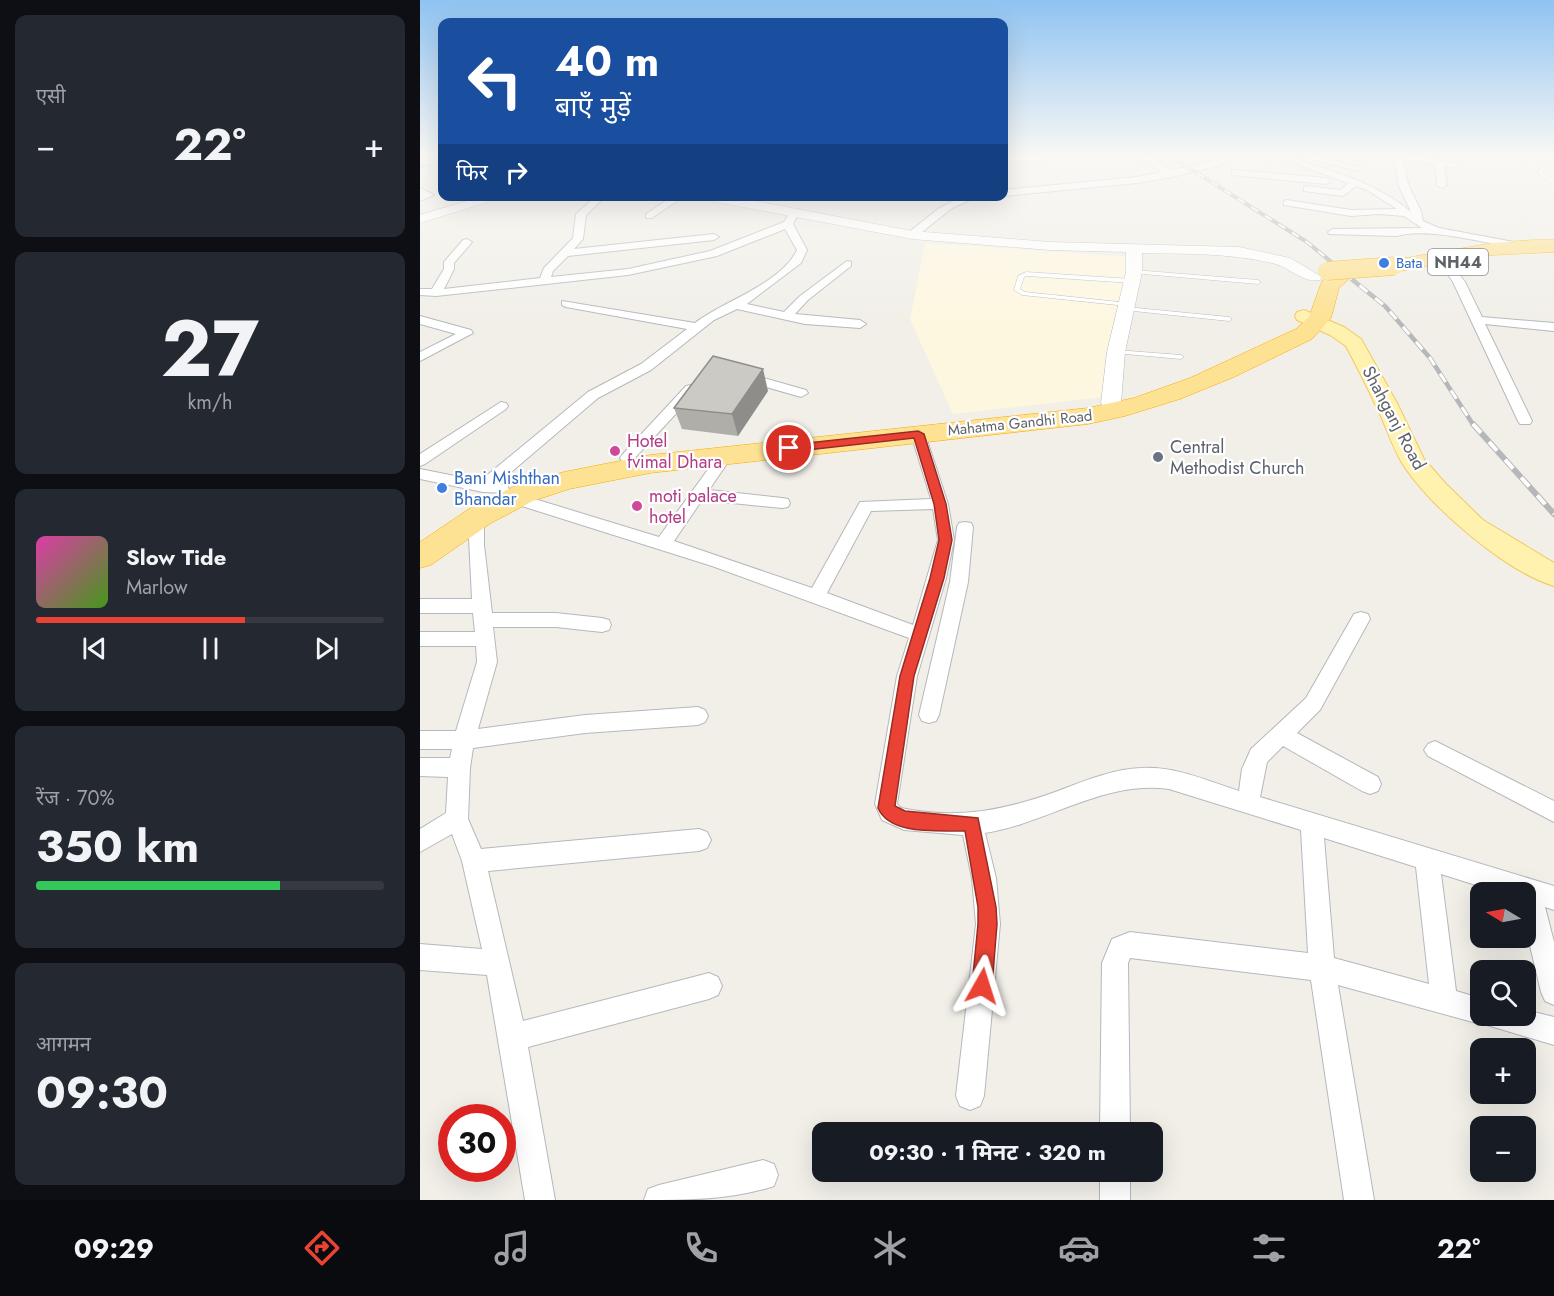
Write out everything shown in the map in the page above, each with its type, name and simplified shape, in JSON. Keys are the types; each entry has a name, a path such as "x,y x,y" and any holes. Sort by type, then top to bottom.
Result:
{"highway":[{"name":"NH44","path":"1399,269 1485,248 1514,245 1554,246"},
{"name":"NH44","path":"1327,281 1446,264 1487,255 1554,251"},
{"name":"Mahatma Gandhi Road","path":"420,556 476,518 500,492 650,464 1118,411 1163,398 1309,324 1327,304 1327,281"},
{"name":"Mahatma Gandhi Road","path":"420,536 467,506 572,467 810,435 969,421 1110,403 1168,386 1294,328 1309,324"}],"main road":[{"name":"Shahganj Road","path":"1327,281 1354,343 1413,461 1437,490 1474,526 1554,576"},
{"path":"1309,324 1354,343"}],"street":[{"path":"420,219 441,212"},
{"path":"545,280 548,270 580,236 579,219 583,212"},
{"path":"649,216 655,212"},
{"path":"760,212 790,221 912,235 1026,244 1250,252 1294,265 1327,281"},
{"path":"500,492 593,395 645,367 696,327 722,311 737,305 772,282 797,261 802,250 790,221 793,212"},
{"path":"912,235 939,212"},
{"path":"1345,212 1366,212"},
{"path":"1394,212 1406,213 1418,223 1442,233"},
{"path":"1416,212 1418,223"},
{"path":"420,292 436,293 608,275 699,257 790,221"},
{"path":"1333,232 1397,233 1404,230 1442,233 1514,245"},
{"path":"564,253 714,237"},
{"path":"436,293 449,269 449,262 467,242"},
{"path":"1110,403 1116,352 1133,276 1134,249"},
{"path":"786,317 804,298 847,264"},
{"path":"1446,264 1459,282 1524,422"},
{"path":"566,303 696,327"},
{"path":"737,305 786,317 860,324"},
{"path":"420,320 467,333 420,357"},
{"path":"1476,320 1554,327"},
{"path":"725,371 801,393"},
{"path":"627,459 699,381"},
{"path":"420,461 501,406"},
{"path":"918,434 940,504 946,540 929,715"},
{"path":"663,544 725,456"},
{"path":"420,474 500,492 663,544 919,634"},
{"path":"698,494 782,503"},
{"path":"816,596 866,506 940,504"},
{"path":"476,518 476,545 487,662 464,740 459,768 457,819 474,861 498,963 513,1037 540,1200"},
{"path":"965,527 942,599 919,634 907,676 886,808 891,815 905,819 972,824 996,820 1123,780 1138,777 1169,779 1505,882"},
{"path":"420,606 484,622"},
{"path":"1248,804 1256,760 1313,704 1361,619"},
{"path":"420,639 484,622 556,620 602,625"},
{"path":"420,740 464,740 585,724 698,716"},
{"path":"1280,734 1370,784"},
{"path":"1435,750 1554,812"},
{"path":"420,767 459,768"},
{"path":"420,841 457,819"},
{"path":"970,1096 988,924 984,878 972,824"},
{"path":"1312,824 1322,968 1359,1200"},
{"path":"474,861 699,840"},
{"path":"1427,858 1443,1001"},
{"path":"1536,892 1554,898"},
{"path":"1536,918 1553,981"},
{"path":"1115,1122 1115,963 1121,948 1130,945 1322,968 1470,1008"},
{"path":"420,957 498,963"},
{"path":"513,1037 709,986"},
{"path":"1535,1026 1554,1031"},
{"path":"659,1200 764,1175"},
{"path":"1114,1200 1115,1182"}],"lane":[{"path":"1229,319 1024,294 1017,290 1021,276 1026,274 1258,282"},
{"path":"1116,352 1181,357"}],"shaded area":[{"path":"925,243 1138,257 1104,397 953,414 910,319"}],"building":[{"path":"713,356 763,369 732,414 674,408"}],"railway":[{"path":"1259,212 1307,242 1346,274"},
{"path":"1344,273 1385,306 1430,358 1474,426"},
{"path":"1473,424 1554,514"}],"place":[{"name":"Bata","path":"1384,263"},
{"name":"Hotel fvimal Dhara","path":"615,451"},
{"name":"Central Methodist Church","path":"1158,457"},
{"name":"Bani Mishthan Bhandar","path":"442,488"},
{"name":"moti palace hotel","path":"637,506"}],"route":[{"path":"789,448 918,434 940,504 946,540 937,578 907,676 886,808 891,815 897,818 913,821 972,824 984,878 987,907 987,942 982,986"}]}
